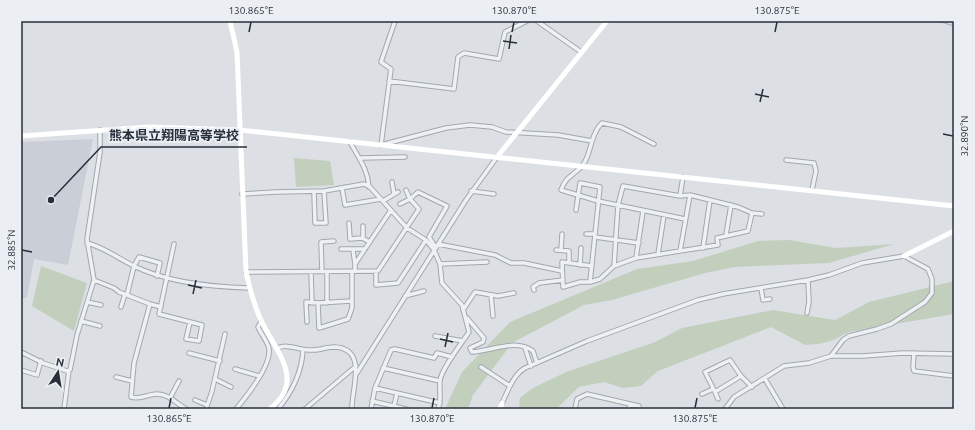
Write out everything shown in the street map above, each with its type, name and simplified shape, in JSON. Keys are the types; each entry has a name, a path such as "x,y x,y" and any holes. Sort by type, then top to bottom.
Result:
{"street":[{"path":"230,21 237,52 246,272 249,288 261,322 277,348 285,365 286,382 281,398 270,409"},
{"path":"381,145 391,70 381,62 394,21"},
{"path":"389,81 454,89 458,57 464,53 499,59 505,32 527,21"},
{"path":"537,21 581,52"},
{"path":"357,373 471,192 516,132 607,21"},
{"path":"654,144 621,127 604,123 599,126 582,166 567,179 561,190 598,201 685,219"},
{"path":"381,145 446,128 470,125 492,127 502,131 558,135 592,141"},
{"path":"21,136 173,126 240,130 954,206"},
{"path":"64,409 69,370 81,321 94,280 87,243 100,152 100,130"},
{"path":"350,142 361,158 368,176 369,187"},
{"path":"361,158 405,157"},
{"path":"786,160 814,163 816,171 812,190"},
{"path":"680,196 684,177"},
{"path":"392,182 394,194"},
{"path":"576,210 580,183 600,187 590,282"},
{"path":"242,194 324,192 364,184 382,200 407,228 426,240 435,249"},
{"path":"614,266 618,205 622,186 680,196 690,195 731,205 752,213 762,214"},
{"path":"342,188 345,204 382,200 398,192"},
{"path":"246,272 378,271 419,209 410,199 406,190"},
{"path":"314,192 316,223 326,223 324,192"},
{"path":"400,204 410,199 418,192 447,206 428,237 435,249 440,264 442,283 462,305 469,332 444,367 440,381 440,403 438,409"},
{"path":"471,192 494,194"},
{"path":"680,250 690,195"},
{"path":"703,248 710,200"},
{"path":"726,235 731,205"},
{"path":"318,303 320,328 348,319 352,308 351,301 355,264 391,210"},
{"path":"636,258 643,211"},
{"path":"592,266 562,262 563,287 580,282 590,282 606,274 614,266 636,258 718,245 718,238 748,231 752,213"},
{"path":"658,254 664,215"},
{"path":"349,223 350,239 363,238 370,242"},
{"path":"362,226 363,238"},
{"path":"500,409 510,386 520,371 587,341 684,305 723,294 808,280 829,275 862,263 904,256 954,231"},
{"path":"561,250 562,234"},
{"path":"586,234 639,243"},
{"path":"376,271 376,285 398,283 426,240"},
{"path":"322,272 321,242 334,241"},
{"path":"87,243 95,245 134,266 157,276 168,279 234,288 249,288"},
{"path":"174,244 168,279 159,314 202,325 199,341 186,339 190,322"},
{"path":"438,244 495,255 511,263 524,263 562,271"},
{"path":"580,265 581,248"},
{"path":"341,249 365,249"},
{"path":"353,250 355,264"},
{"path":"556,250 569,251 569,263"},
{"path":"831,356 843,340 849,336 891,324 920,307 929,298 932,293 932,279 928,269 924,265 904,256"},
{"path":"121,307 134,266 139,257 160,263 157,276"},
{"path":"440,264 487,262"},
{"path":"311,272 312,303"},
{"path":"327,272 327,303"},
{"path":"94,280 150,304 161,307"},
{"path":"533,287 539,283 563,280"},
{"path":"807,313 809,302 808,280"},
{"path":"761,288 763,300 770,299"},
{"path":"405,296 424,292"},
{"path":"463,310 475,292 498,296 514,293"},
{"path":"491,295 493,316"},
{"path":"307,322 306,302 327,303 351,301"},
{"path":"87,302 101,305"},
{"path":"150,304 134,363 131,396 134,398 143,398 156,394 170,398 186,409"},
{"path":"466,317 484,338 483,342 470,348 472,352 486,352 497,347 512,345 533,351 537,363"},
{"path":"81,321 100,326"},
{"path":"236,409 251,391 259,376 269,350 258,327 261,322"},
{"path":"195,400 206,407 220,361 225,334"},
{"path":"435,336 463,341"},
{"path":"277,348 288,345 303,350 335,347 341,348 351,355 356,366 357,373 352,399 352,409"},
{"path":"524,348 531,366"},
{"path":"371,409 375,388 391,350 395,349 434,358 437,353 452,357"},
{"path":"278,409 295,382 303,360 303,350"},
{"path":"21,352 40,361 69,370"},
{"path":"190,353 220,361"},
{"path":"914,353 914,371 954,376"},
{"path":"725,409 734,397 766,379 776,370 784,366 809,363 831,356 914,353 954,354"},
{"path":"718,399 704,372 730,360 740,376 752,387"},
{"path":"21,370 37,375 40,361"},
{"path":"305,409 356,366"},
{"path":"481,367 510,386"},
{"path":"383,368 440,381"},
{"path":"235,369 259,376"},
{"path":"702,394 714,390 740,376"},
{"path":"116,377 132,382"},
{"path":"215,379 231,387"},
{"path":"766,379 783,409"},
{"path":"170,398 179,381"},
{"path":"375,388 440,403"},
{"path":"394,407 397,393"},
{"path":"575,409 577,399 586,394 639,406 639,409"},
{"path":"372,401 406,409"},
{"path":"630,404 630,409"}],"shaded area":[{"path":"93,139 68,265 34,259 27,298 21,298 21,142"}],"green space":[{"path":"294,158 330,161 334,185 296,187"},
{"path":"789,240 836,248 894,244 829,263 735,267 705,273 612,300 584,305 512,343 473,395 468,409 445,409 462,372 510,322 637,269 693,261 758,241"},
{"path":"41,266 87,283 74,331 32,306"},
{"path":"954,281 954,314 849,332 831,341 805,345 771,327 658,371 641,386 623,388 604,382 579,387 556,409 519,409 520,398 531,389 566,372 655,342 682,328 773,310 835,320 869,302"}],"waterway":[{"path":"938,21 954,26"}],"place":[{"name":"熊本県立翔陽高等学校","path":"51,200"}]}
